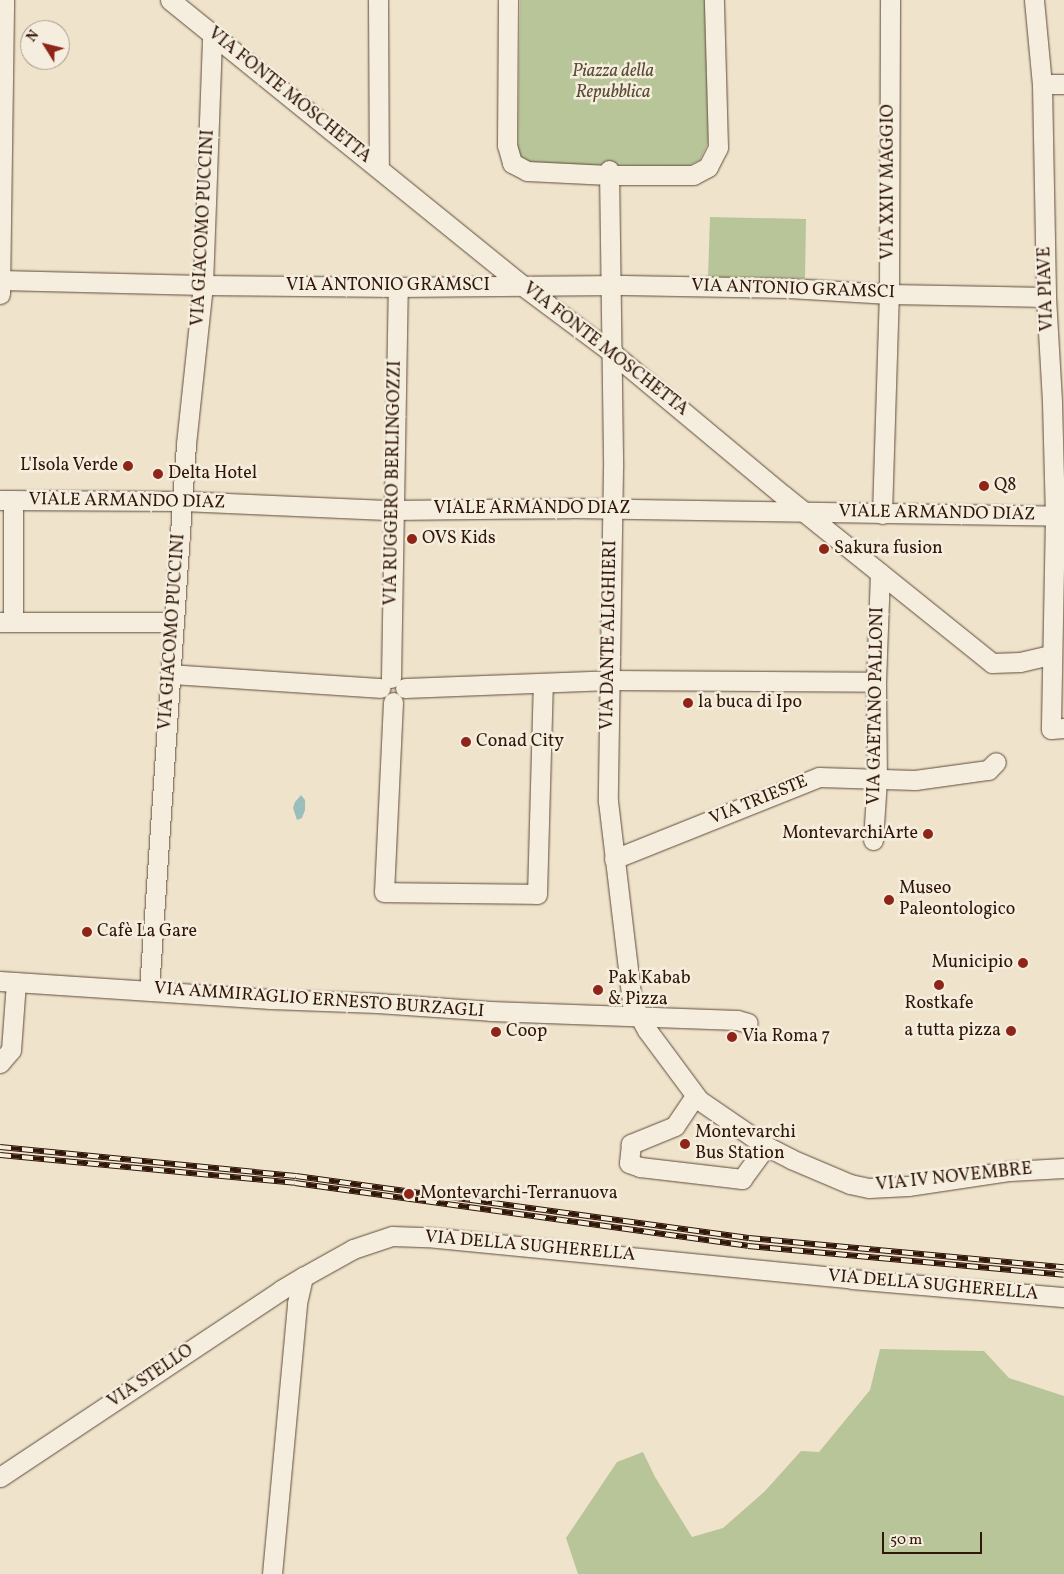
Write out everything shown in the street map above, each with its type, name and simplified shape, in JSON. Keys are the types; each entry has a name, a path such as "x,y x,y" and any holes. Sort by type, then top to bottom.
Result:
{"street":[{"path":"0,294 4,0"},
{"name":"VIA FONTE MOSCHETTA","path":"170,0 379,167 523,286 610,351 804,512 992,663 1020,662 1051,655"},
{"path":"378,0 379,167"},
{"path":"508,0 507,145 512,163 526,171 693,175 708,167 718,147 714,0"},
{"name":"VIA XXIV MAGGIO","path":"882,514 889,294 890,0"},
{"name":"VIA PIAVE","path":"1034,0 1042,84 1046,297 1058,402 1060,516 1051,655 1058,729"},
{"name":"VIA GIACOMO PUCCINI","path":"149,990 186,444 203,286 212,34"},
{"path":"1042,84 1064,84"},
{"name":"VIA DANTE ALIGHIERI","path":"609,173 613,468 608,801 632,1003 639,1017"},
{"name":"VIA ANTONIO GRAMSCI","path":"0,280 203,286 610,285 789,288 889,294 1046,297"},
{"name":"VIA RUGGERO BERLINGOZZI","path":"398,287 392,510 392,689 384,892 537,894 543,683"},
{"path":"7,500 6,622 174,622"},
{"name":"VIALE ARMANDO DIAZ","path":"7,500 182,500 392,510 612,509 1060,516"},
{"name":"VIA GAETANO PALLONI","path":"873,840 877,780 876,682 880,573"},
{"path":"170,674 392,689 610,680 876,682"},
{"name":"VIA TRIESTE","path":"614,859 819,777 915,780 988,770 996,762"},
{"path":"0,1063 11,1050 8,982"},
{"name":"VIA AMMIRAGLIO ERNESTO BURZAGLI","path":"8,982 490,1011 737,1020 748,1023"},
{"name":"VIA IV NOVEMBRE","path":"639,1017 696,1096 766,1146 791,1159 850,1184 869,1188 908,1186 1010,1171 1064,1168"},
{"path":"696,1096 675,1126 631,1144 629,1163 640,1167 742,1179 766,1146"},
{"name":"VIA DELLA SUGHERELLA","path":"303,1277 353,1249 392,1236 439,1238 852,1280 1064,1297"},
{"path":"272,1574 297,1303 303,1277"},
{"name":"VIA STELLO","path":"0,1478 303,1277"}],"green space":[{"name":"Piazza della Repubblica","path":"520,0 707,0 708,143 700,160 688,166 528,165 518,152"},
{"path":"710,217 806,219 805,278 708,277"},
{"path":"880,1349 984,1351 1009,1378 1064,1396 1064,1574 578,1574 566,1538 617,1462 643,1452 655,1477 692,1537 723,1528 765,1491 801,1451 819,1452 870,1390"}],"water":[{"path":"301,795 305,800 305,810 302,818 297,820 293,808"}],"railway":[{"path":"0,1147 296,1176 749,1238 1064,1267"},
{"path":"0,1155 295,1183 748,1246 1064,1275"}],"place":[{"name":"L'Isola Verde","path":"128,466"},
{"name":"Delta Hotel","path":"158,474"},
{"name":"Q8","path":"984,486"},
{"name":"OVS Kids","path":"412,539"},
{"name":"Sakura fusion","path":"824,549"},
{"name":"la buca di Ipo","path":"688,703"},
{"name":"Conad City","path":"466,742"},
{"name":"MontevarchiArte","path":"928,834"},
{"name":"Museo Paleontologico","path":"889,900"},
{"name":"Cafè La Gare","path":"87,932"},
{"name":"Municipio","path":"1023,963"},
{"name":"Rostkafe","path":"939,985"},
{"name":"Pak Kabab & Pizza","path":"598,990"},
{"name":"a tutta pizza","path":"1011,1031"},
{"name":"Coop","path":"496,1032"},
{"name":"Via Roma 7","path":"732,1037"},
{"name":"Montevarchi Bus Station","path":"685,1144"},
{"name":"Montevarchi-Terranuova","path":"409,1194"}]}
